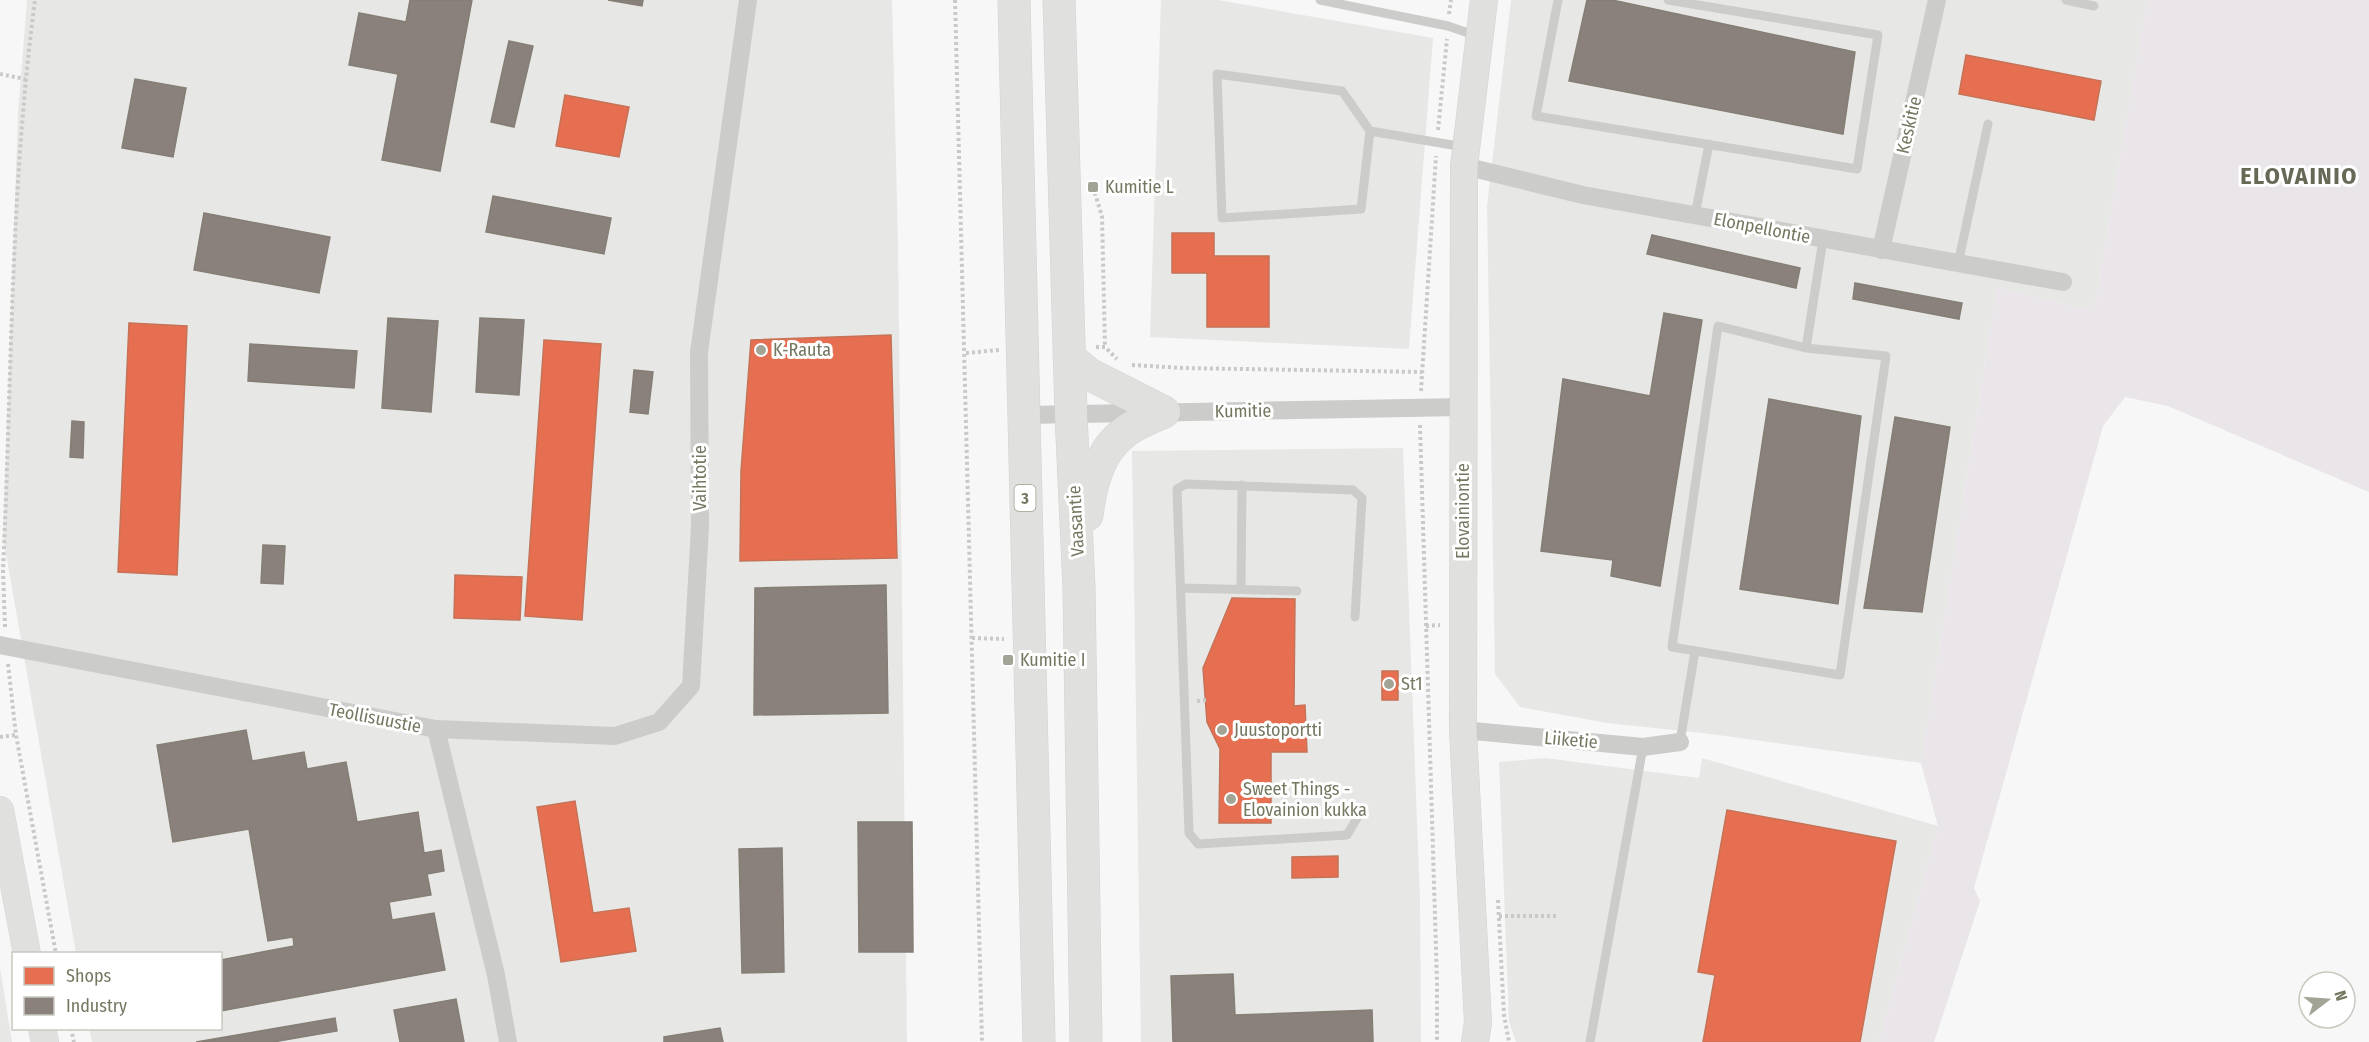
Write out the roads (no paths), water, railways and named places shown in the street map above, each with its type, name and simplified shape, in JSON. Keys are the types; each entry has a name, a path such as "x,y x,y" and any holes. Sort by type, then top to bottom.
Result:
{"highway":[{"name":"3","path":"1014,0 1039,1042"},
{"name":"Vaasantie","path":"1059,0 1071,414 1079,588 1086,1042"},
{"path":"1069,353 1089,374 1164,412"},
{"path":"1079,588 1088,507 1097,470 1109,448 1126,431 1164,412"}],"main road":[{"name":"Elovainiontie","path":"1480,1036 1463,730 1463,406 1465,157 1484,0"},
{"path":"0,810 27,952"}],"street":[{"name":"Vaihtotie","path":"435,729 615,736 658,722 691,686 700,527 699,352 748,0"},
{"name":"Keskitie","path":"1881,250 1936,0"},
{"name":"Elonpellontie","path":"1465,157 1583,195 2063,282"},
{"name":"Kumitie","path":"1023,415 1463,406"},
{"name":"Teollisuustie","path":"3,645 435,729 496,975 508,1042"},
{"name":"Liiketie","path":"1463,730 1643,747 1680,742"}],"lane":[{"path":"1320,0 1448,26 1479,36"},
{"path":"1557,0 1536,116 1857,169 1878,35 1668,0"},
{"path":"2066,0 2094,6"},
{"path":"1370,131 1361,208 1222,218 1217,74 1342,91 1370,131 1437,143 1465,157"},
{"path":"1958,264 1988,124"},
{"path":"1695,215 1709,144"},
{"path":"1806,348 1823,240"},
{"path":"1718,326 1806,348 1886,356 1840,675 1672,647 1718,326"},
{"path":"1355,617 1362,498 1353,490 1186,484 1177,489 1189,833 1198,844 1347,835 1360,813"},
{"path":"1241,588 1242,485"},
{"path":"1181,588 1297,591"},
{"path":"1680,742 1695,651"},
{"path":"1590,1042 1643,747"}],"place":[{"name":"Kumitie L","path":"1093,187"},
{"name":"K-Rauta","path":"761,350"},
{"name":"Kumitie I","path":"1008,660"},
{"name":"St1","path":"1389,684"},
{"name":"Juustoportti","path":"1222,730"},
{"name":"Sweet Things - Elovainion kukka","path":"1231,799"}],"district":[{"name":"ELOVAINIO","path":"2299,176"}]}
